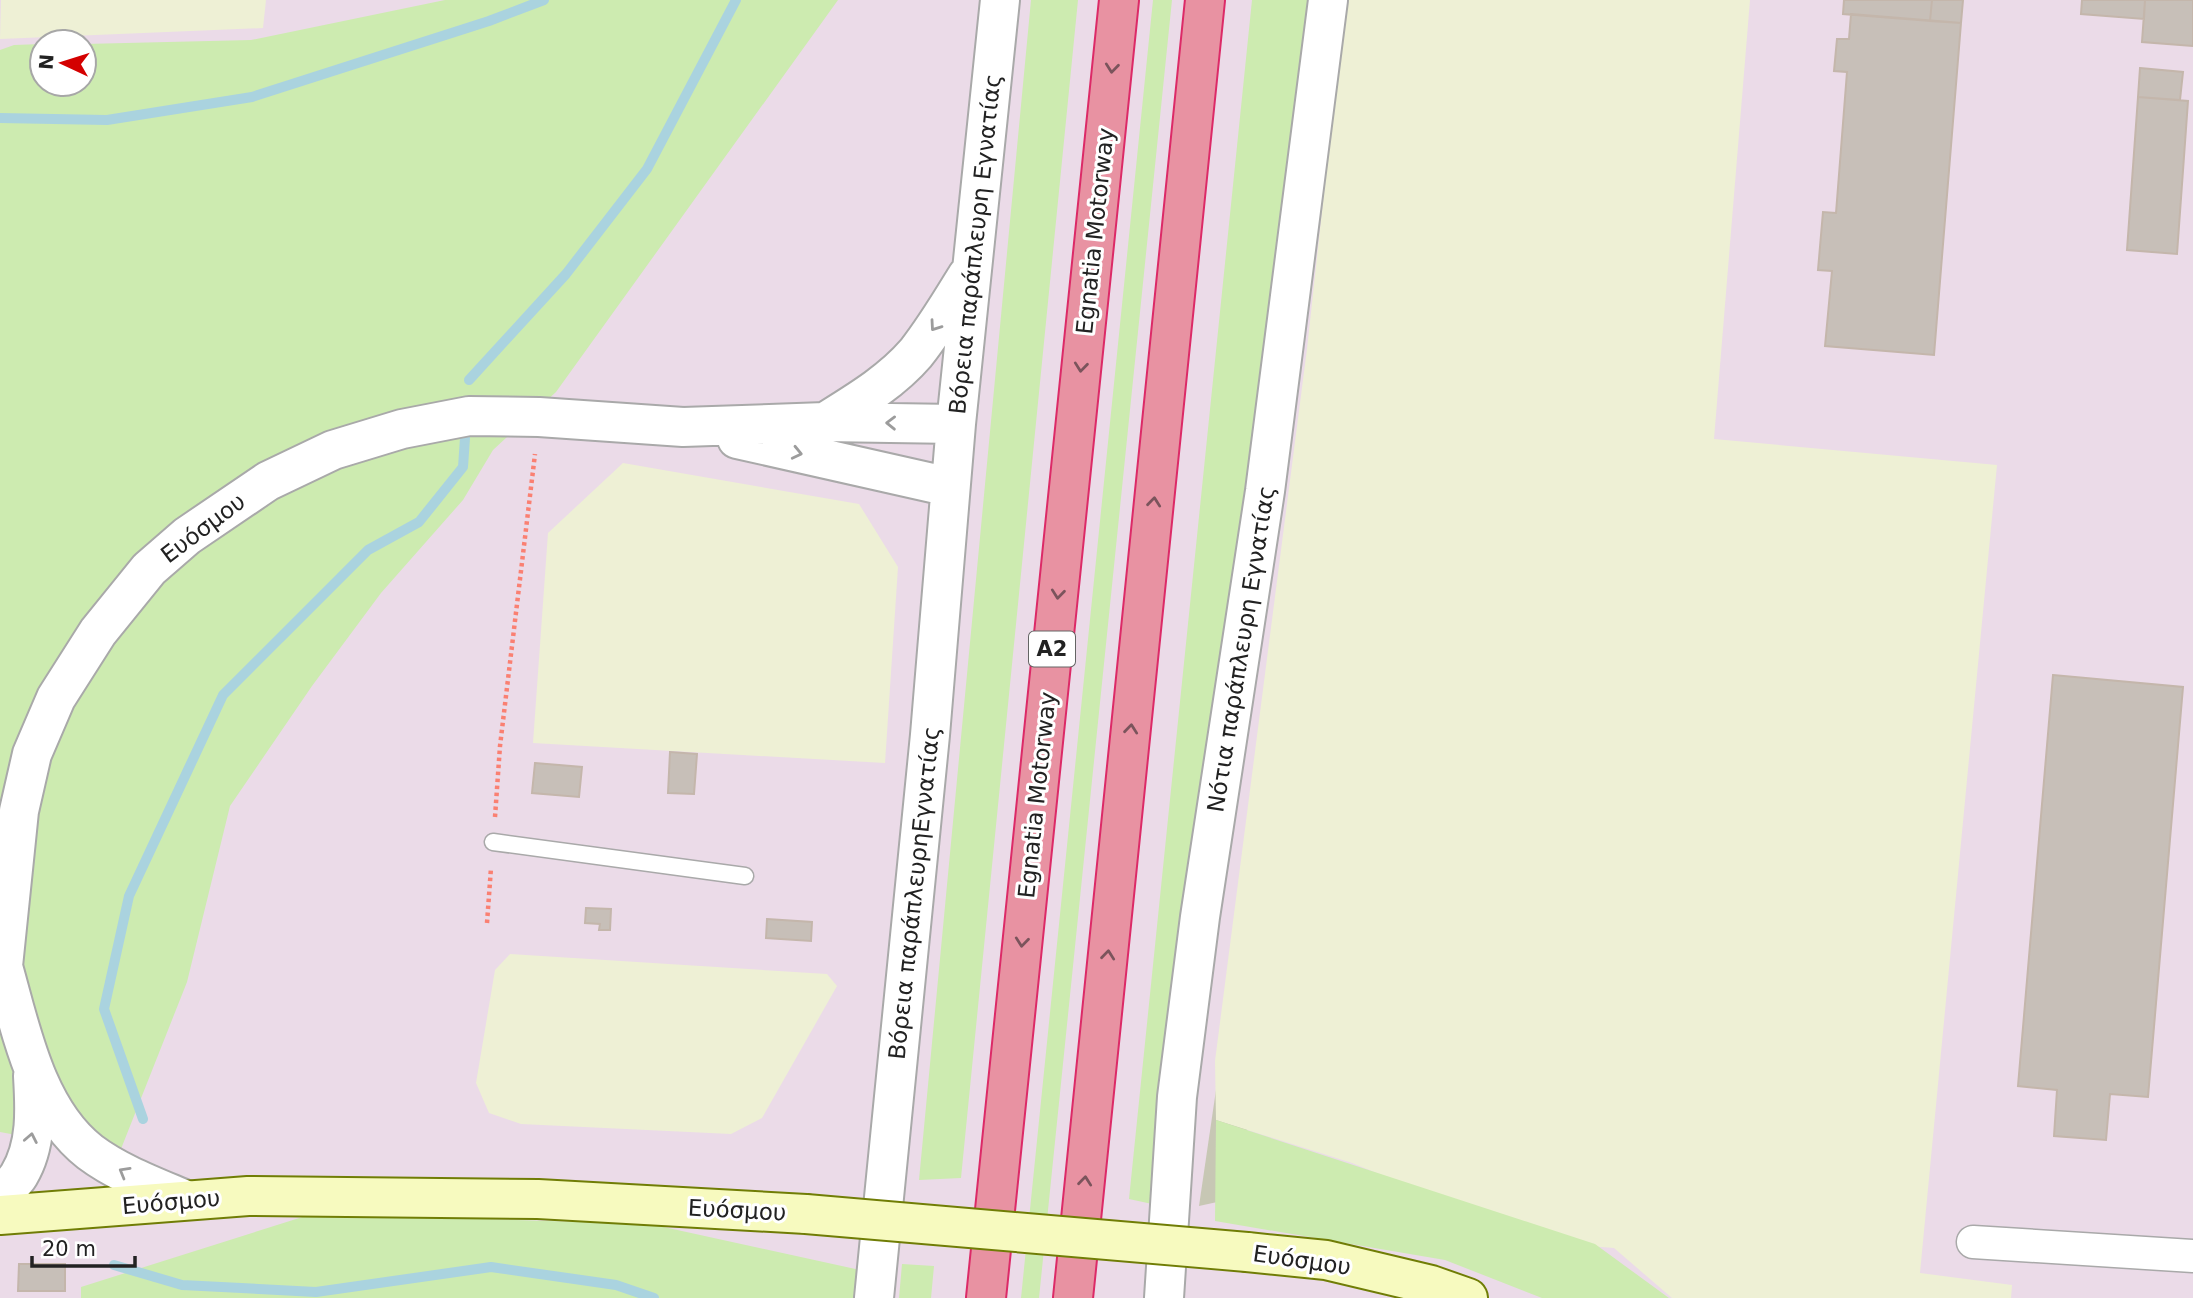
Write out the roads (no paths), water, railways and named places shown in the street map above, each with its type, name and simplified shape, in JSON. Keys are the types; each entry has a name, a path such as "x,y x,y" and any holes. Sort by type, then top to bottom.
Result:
{"highway":[{"name":"Egnatia Motorway","path":"986,1298 1119,0"},
{"path":"1073,1298 1205,0"}],"main road":[{"name":"Ευόσμου","path":"0,1216 248,1196 538,1199 806,1214 1326,1260 1431,1285 1468,1298"}],"street":[{"name":"Βόρεια παράπλευρη Εγνατίας","path":"950,487 1000,0"},
{"name":"Νότια παράπλευρη Εγνατίας","path":"1164,1298 1177,1097 1200,917 1265,491 1328,0"},
{"path":"825,422 869,393 915,354 954,298 971,268"},
{"name":"Ευόσμου","path":"2,983 19,811 32,754 56,698 98,632 149,569 187,536 268,481 333,450 402,429 469,416 683,427"},
{"path":"683,427 825,422 956,424"},
{"path":"683,427 950,487"},
{"name":"Βόρεια παράπλευρηΕγνατίας","path":"874,1298 930,735 950,487"},
{"path":"2,983 33,1070 70,1133 90,1152 133,1177 186,1200"},
{"path":"0,1196 19,1176 32,1143 35,1115 33,1070"},
{"path":"1973,1242 2193,1256"}],"lane":[{"path":"493,842 746,876"}],"waterway":[{"path":"0,118 107,120 252,97 489,21 544,0"},
{"path":"469,380 566,274 647,169 736,0"},
{"path":"143,1119 104,1009 129,896 223,695 368,550 419,522 463,467 465,438"},
{"path":"114,1265 182,1285 316,1292 491,1267 616,1285 654,1298"}]}
